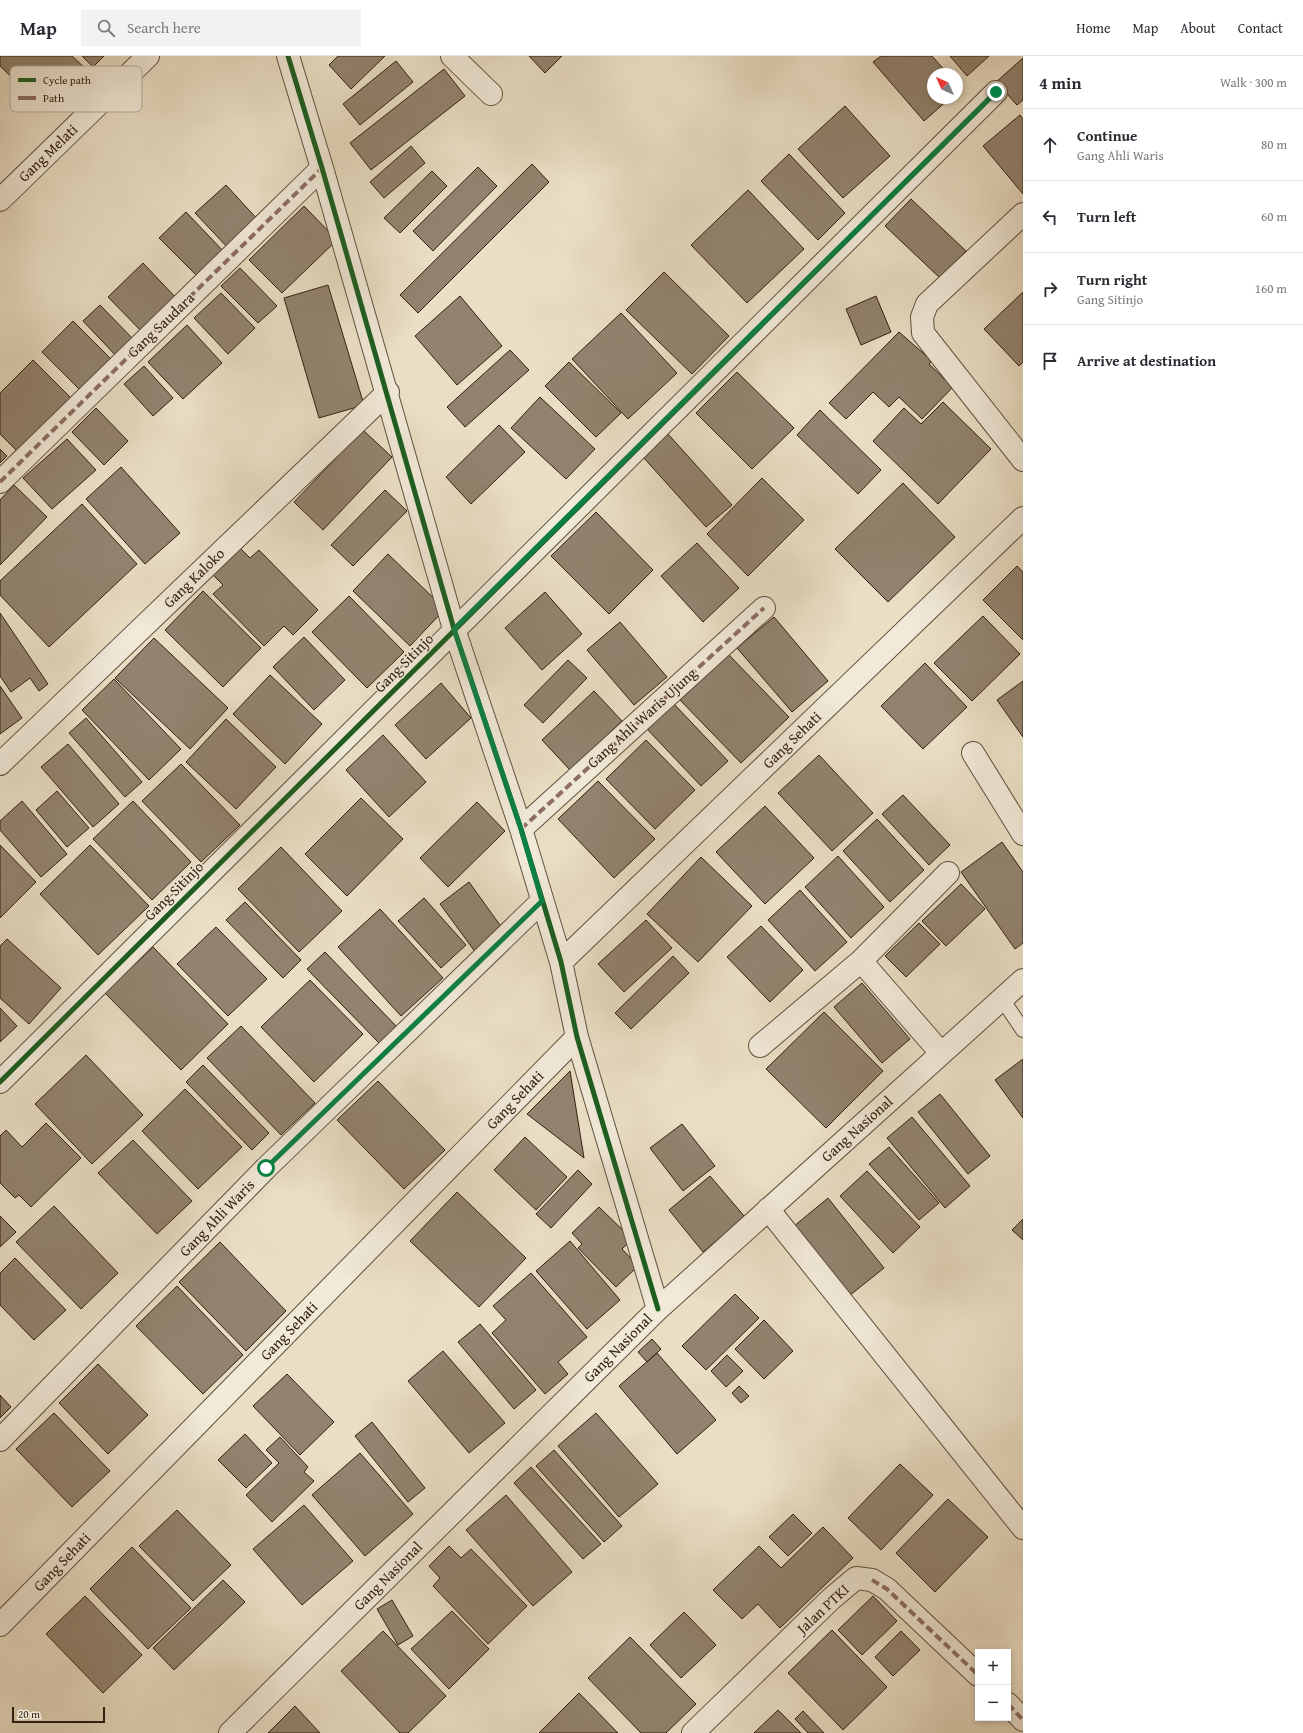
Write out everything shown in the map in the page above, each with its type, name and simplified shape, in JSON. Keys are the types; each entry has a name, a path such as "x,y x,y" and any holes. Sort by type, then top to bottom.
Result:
{"street":[{"name":"Gang Melati","path":"138,66 148,56"},
{"path":"288,56 388,392 454,629 521,829 561,962 577,1037 658,1309"},
{"path":"452,56 491,94"},
{"name":"Gang Sitinjo","path":"0,1082 454,629 996,92"},
{"name":"Gang Melati","path":"0,200 90,112"},
{"name":"Gang Saudara","path":"0,482 322,168"},
{"path":"1023,214 927,304 922,318 923,333 1023,460"},
{"name":"Gang Kaloko","path":"0,764 388,392"},
{"name":"Gang Sehati","path":"561,962 1023,518"},
{"name":"Gang Ahli Waris Ujung","path":"521,829 764,608"},
{"path":"973,753 1023,834"},
{"path":"760,1046 861,960 948,873"},
{"name":"Gang Ahli Waris","path":"0,1440 266,1168 542,901"},
{"path":"861,960 941,1053"},
{"name":"Gang Nasional","path":"230,1733 658,1309 1023,980"},
{"name":"Gang Sehati","path":"0,1626 577,1037"},
{"path":"768,1209 1023,1528"},
{"name":"Jalan PTKI","path":"693,1733 831,1600 856,1578 872,1580 887,1589 975,1672"},
{"path":"1011,1707 1023,1720"}],"lane":[{"path":"1002,999 1023,1030"}],"building":[{"path":"0,56 72,56 83,66 10,66 10,76 0,66"},
{"path":"82,56 104,56 94,66 92,66"},
{"path":"338,56 385,56 351,89 329,65"},
{"path":"529,56 562,56 545,73"},
{"path":"881,56 932,56 943,68 927,68 927,104 943,104 924,121 873,62"},
{"path":"950,56 989,56 967,76 963,71 963,68 960,68"},
{"path":"1023,58 1023,100 1017,105 996,82"},
{"path":"396,61 413,82 360,125 343,104"},
{"path":"444,69 465,96 371,170 350,143"},
{"path":"845,106 890,156 843,198 798,149"},
{"path":"1020,115 1023,119 1023,194 983,146"},
{"path":"411,146 425,163 384,198 370,182"},
{"path":"789,154 845,213 818,240 761,181"},
{"path":"532,164 549,182 418,313 400,295"},
{"path":"478,167 497,186 433,251 413,231"},
{"path":"432,171 447,186 400,233 384,218"},
{"path":"226,185 259,221 229,249 195,213"},
{"path":"748,190 804,249 747,303 691,245"},
{"path":"911,199 966,251 940,278 885,226"},
{"path":"304,206 337,240 282,293 249,260"},
{"path":"186,212 226,254 200,279 159,238"},
{"path":"143,263 178,300 144,334 108,297"},
{"path":"240,268 277,306 258,323 221,286"},
{"path":"664,272 729,336 692,374 626,310"},
{"path":"328,285 364,405 319,418 284,298"},
{"path":"1023,292 1023,362 1019,366 984,329"},
{"path":"221,293 255,328 228,354 194,318"},
{"path":"460,296 502,346 457,385 415,336"},
{"path":"876,296 891,332 861,345 846,309"},
{"path":"100,305 137,343 119,359 83,321"},
{"path":"621,313 677,373 628,419 572,359"},
{"path":"73,321 114,362 83,393 42,352"},
{"path":"187,325 222,363 183,399 148,362"},
{"path":"899,332 932,361 929,364 953,387 922,419 899,397 889,407 873,392 846,419 829,403"},
{"path":"510,350 529,370 465,427 447,407"},
{"path":"33,360 71,398 17,451 0,434 0,393"},
{"path":"569,362 621,413 596,437 545,386"},
{"path":"144,366 173,398 153,416 124,384"},
{"path":"737,372 794,428 752,469 696,413"},
{"path":"540,397 595,449 566,479 511,428"},
{"path":"943,402 991,449 938,504 873,441 904,408 921,424"},
{"path":"96,408 128,441 104,465 72,432"},
{"path":"820,410 881,470 858,494 797,435"},
{"path":"499,425 525,452 471,504 446,477"},
{"path":"363,430 392,457 323,530 294,502"},
{"path":"668,434 732,505 706,527 643,457"},
{"path":"67,439 96,470 52,509 23,478"},
{"path":"0,449 7,456 0,463"},
{"path":"121,467 180,533 145,564 86,499"},
{"path":"762,478 804,520 748,576 707,534"},
{"path":"903,483 955,537 888,602 835,549"},
{"path":"14,485 47,517 0,565 0,500"},
{"path":"385,490 407,511 353,566 331,545"},
{"path":"82,504 137,564 49,647 0,595 0,581"},
{"path":"596,512 653,570 609,614 551,556"},
{"path":"697,543 739,588 703,622 661,576"},
{"path":"239,547 250,558 259,550 318,610 293,635 284,626 264,646 213,594 223,585 212,574"},
{"path":"388,554 445,609 410,646 353,591"},
{"path":"1017,566 1023,572 1023,640 983,600"},
{"path":"203,591 261,648 223,687 165,630"},
{"path":"545,592 582,634 542,670 505,628"},
{"path":"349,596 404,652 367,688 312,632"},
{"path":"0,613 48,684 39,691 30,678 11,692 0,676"},
{"path":"983,616 1020,654 972,701 934,663"},
{"path":"774,617 828,681 792,712 737,648"},
{"path":"620,622 667,677 634,705 587,650"},
{"path":"304,637 345,680 314,710 273,667"},
{"path":"154,638 228,708 190,749 115,678"},
{"path":"728,654 789,717 741,763 680,700"},
{"path":"568,660 587,678 543,723 524,705"},
{"path":"925,663 967,707 923,749 881,706"},
{"path":"270,675 322,724 285,764 233,714"},
{"path":"114,679 181,749 149,780 82,710"},
{"path":"1023,681 1023,737 997,700"},
{"path":"441,683 471,718 426,759 395,725"},
{"path":"0,686 22,718 0,734"},
{"path":"594,691 622,721 570,770 542,740"},
{"path":"674,704 728,761 701,786 647,729"},
{"path":"86,718 142,782 125,797 69,733"},
{"path":"226,719 276,767 236,809 186,762"},
{"path":"383,735 426,782 389,817 346,770"},
{"path":"646,740 695,790 655,829 606,779"},
{"path":"68,744 119,804 93,827 41,767"},
{"path":"819,755 873,813 832,851 778,793"},
{"path":"181,764 240,825 201,862 142,801"},
{"path":"598,781 655,839 614,878 558,819"},
{"path":"57,791 89,828 67,847 36,810"},
{"path":"903,795 950,845 929,865 882,814"},
{"path":"361,798 403,839 347,896 305,854"},
{"path":"22,801 67,854 41,877 0,830 0,821"},
{"path":"133,801 191,862 152,900 93,839"},
{"path":"477,802 505,831 448,887 420,858"},
{"path":"765,806 814,858 765,904 716,852"},
{"path":"877,819 924,870 890,902 843,851"},
{"path":"1002,842 1023,872 1023,943 1015,949 961,872"},
{"path":"0,845 36,882 0,918"},
{"path":"90,845 149,906 98,955 40,894"},
{"path":"281,847 342,911 299,952 238,889"},
{"path":"838,856 884,907 851,938 805,887"},
{"path":"701,857 752,906 698,962 647,914"},
{"path":"469,882 505,932 476,953 440,904"},
{"path":"961,884 985,909 946,946 922,921"},
{"path":"800,890 847,942 815,971 768,920"},
{"path":"424,898 466,945 441,968 398,921"},
{"path":"245,902 301,960 283,978 226,920"},
{"path":"380,909 443,978 401,1016 338,947"},
{"path":"646,920 672,948 624,992 598,964"},
{"path":"919,923 940,944 906,977 885,956"},
{"path":"761,926 803,970 770,1002 727,957"},
{"path":"216,927 267,979 228,1016 177,964"},
{"path":"7,939 61,988 29,1024 0,998 0,946"},
{"path":"153,947 228,1024 181,1070 105,993"},
{"path":"325,952 397,1027 380,1044 307,969"},
{"path":"673,956 689,973 631,1029 615,1013"},
{"path":"310,980 363,1034 314,1082 261,1027"},
{"path":"862,983 910,1039 882,1063 834,1007"},
{"path":"0,1008 17,1026 0,1042"},
{"path":"824,1012 883,1071 826,1128 766,1069"},
{"path":"241,1026 315,1103 281,1135 207,1058"},
{"path":"86,1055 143,1115 92,1164 35,1104"},
{"path":"1023,1059 1023,1118 995,1080"},
{"path":"203,1065 269,1133 252,1150 186,1082"},
{"path":"570,1071 584,1158 527,1114"},
{"path":"378,1081 445,1150 404,1189 337,1120"},
{"path":"185,1089 242,1147 198,1189 142,1131"},
{"path":"940,1094 990,1156 968,1174 918,1112"},
{"path":"912,1117 970,1186 945,1208 887,1138"},
{"path":"46,1123 81,1158 31,1207 19,1195 15,1198 0,1183 0,1136 6,1130 22,1147"},
{"path":"682,1124 715,1166 683,1191 650,1148"},
{"path":"525,1137 567,1177 536,1210 494,1170"},
{"path":"133,1140 192,1201 157,1234 98,1173"},
{"path":"889,1147 939,1203 919,1220 869,1164"},
{"path":"578,1170 592,1184 551,1228 536,1214"},
{"path":"867,1171 920,1227 893,1253 840,1196"},
{"path":"710,1176 745,1217 703,1252 669,1210"},
{"path":"457,1192 526,1258 479,1307 410,1241"},
{"path":"828,1198 884,1268 849,1296 793,1227"},
{"path":"54,1206 118,1273 81,1309 16,1242"},
{"path":"599,1207 632,1239 622,1249 638,1266 616,1287 578,1248 582,1244 572,1233"},
{"path":"0,1216 16,1232 0,1247"},
{"path":"1023,1219 1023,1240 1012,1230"},
{"path":"570,1241 620,1300 587,1329 536,1271"},
{"path":"220,1242 286,1311 246,1351 179,1282"},
{"path":"15,1258 66,1310 34,1340 0,1305 0,1273"},
{"path":"531,1273 587,1337 558,1362 568,1374 545,1394 492,1333 506,1320 493,1306"},
{"path":"177,1286 243,1355 203,1394 136,1326"},
{"path":"735,1294 759,1318 706,1370 682,1346"},
{"path":"764,1320 793,1351 764,1379 735,1349"},
{"path":"480,1324 536,1390 514,1409 458,1342"},
{"path":"652,1339 661,1349 647,1362 638,1352"},
{"path":"443,1351 505,1423 469,1453 408,1381"},
{"path":"657,1353 716,1420 677,1454 619,1386"},
{"path":"727,1355 743,1371 726,1387 711,1371"},
{"path":"98,1364 148,1415 108,1454 59,1403"},
{"path":"287,1374 334,1422 300,1455 253,1406"},
{"path":"739,1386 749,1396 741,1403 732,1393"},
{"path":"0,1395 11,1407 0,1418"},
{"path":"54,1413 110,1471 72,1507 16,1449"},
{"path":"596,1413 658,1484 619,1517 558,1446"},
{"path":"372,1422 425,1488 408,1502 355,1436"},
{"path":"245,1434 272,1463 246,1488 218,1460"},
{"path":"280,1437 308,1467 304,1472 314,1481 272,1522 246,1495 279,1463 266,1450"},
{"path":"554,1450 622,1526 604,1542 536,1466"},
{"path":"360,1453 413,1514 365,1556 312,1495"},
{"path":"900,1464 933,1495 881,1550 848,1518"},
{"path":"531,1467 601,1544 583,1559 514,1483"},
{"path":"506,1495 572,1572 533,1606 466,1530"},
{"path":"948,1499 988,1537 935,1592 896,1553"},
{"path":"304,1505 353,1561 302,1605 253,1549"},
{"path":"177,1510 231,1565 193,1601 139,1546"},
{"path":"793,1514 812,1533 788,1556 769,1537"},
{"path":"823,1527 853,1558 780,1628 758,1604 742,1619 713,1590 759,1546 781,1568"},
{"path":"449,1546 461,1558 471,1549 527,1606 488,1644 433,1586 440,1578 429,1566"},
{"path":"132,1547 191,1608 148,1649 90,1589"},
{"path":"223,1580 245,1602 174,1670 153,1648"},
{"path":"85,1596 142,1655 103,1693 46,1634"},
{"path":"873,1596 897,1621 862,1655 838,1630"},
{"path":"392,1600 413,1636 398,1645 377,1609"},
{"path":"452,1611 489,1649 449,1689 411,1649"},
{"path":"684,1612 716,1645 681,1678 650,1645"},
{"path":"832,1630 887,1687 843,1730 788,1673"},
{"path":"383,1631 446,1696 408,1733 400,1733 341,1671"},
{"path":"901,1631 920,1650 893,1676 875,1657"},
{"path":"630,1637 696,1704 666,1733 641,1733 588,1678"},
{"path":"579,1693 618,1733 539,1733"},
{"path":"295,1706 320,1733 268,1733"},
{"path":"778,1710 801,1733 754,1733"},
{"path":"803,1711 824,1733 808,1733 795,1719"}],"marked path":[{"path":"0,482 322,168"},
{"path":"521,829 764,608"},
{"path":"872,1580 887,1589 975,1672"},
{"path":"1011,1707 1023,1720"}],"cycle path":[{"path":"288,56 322,168 454,629 521,829 561,962 577,1037 658,1309"},
{"path":"0,1082 996,92"}],"route":[{"path":"266,1168 542,901 521,829 454,629 996,92"}]}
